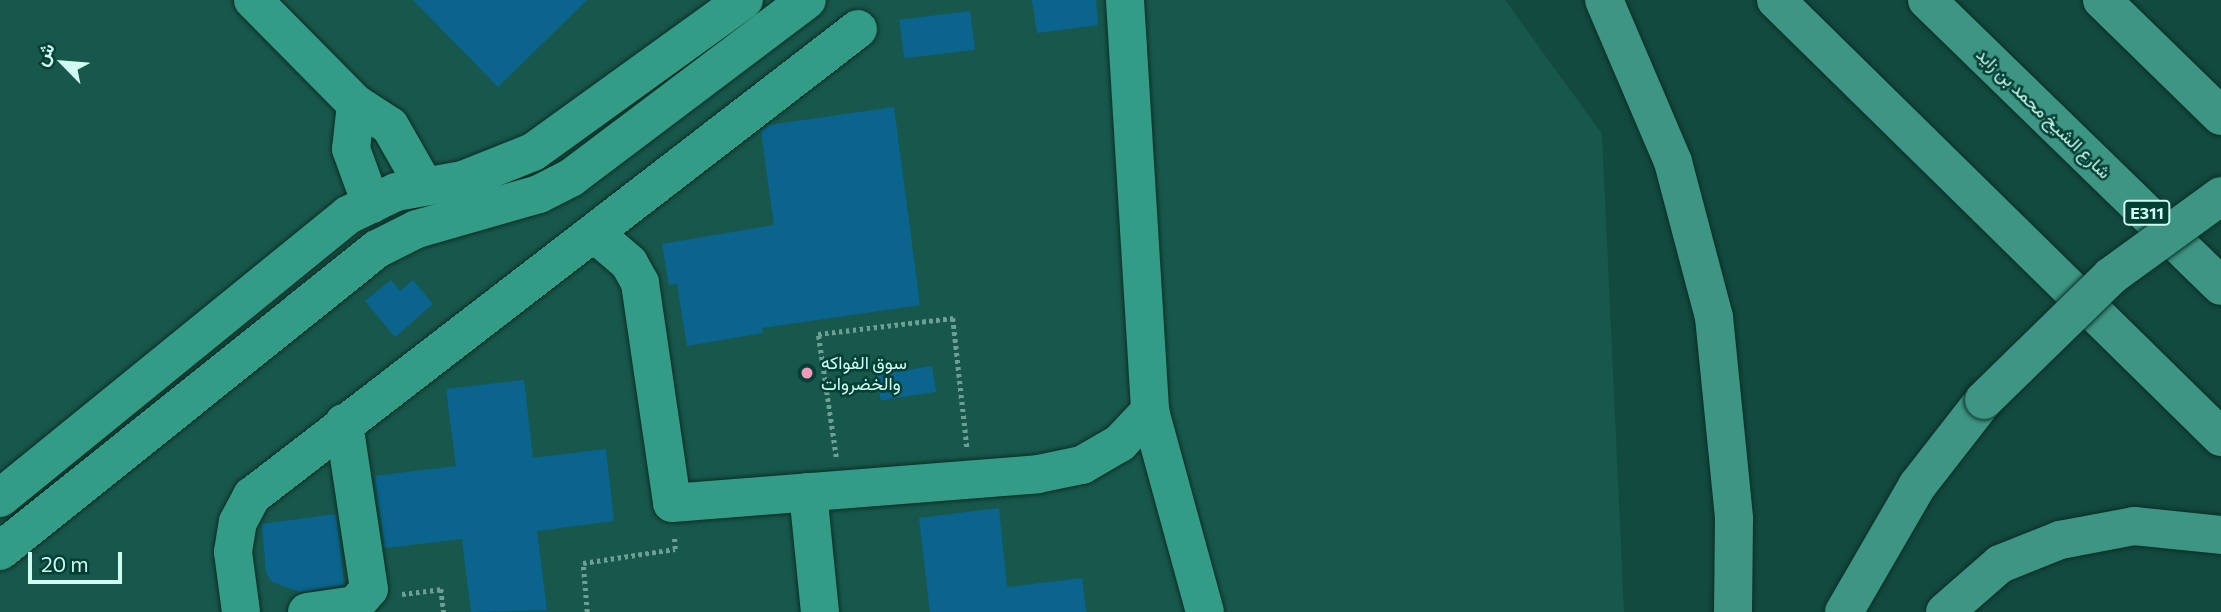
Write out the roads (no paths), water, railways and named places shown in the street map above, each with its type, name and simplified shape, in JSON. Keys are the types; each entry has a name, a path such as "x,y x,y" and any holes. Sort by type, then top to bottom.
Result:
{"highway":[{"path":"1604,0 1669,150 1714,317 1732,494 1733,612"},
{"path":"1776,0 2221,437"},
{"name":"شارع الشيخ محمد بن زايد","path":"1927,0 2221,286"},
{"path":"2102,0 2221,116"},
{"path":"1844,612 1917,486 1984,400 2110,276 2221,196"},
{"path":"1945,612 2000,564 2060,540 2134,526 2221,535"}],"lane":[{"path":"253,0 356,104 390,126 423,184"},
{"path":"0,498 316,239 371,204 423,184 463,180 533,152 696,16 743,0"},
{"path":"0,551 368,255 417,229 527,198 572,177 807,0"},
{"path":"1125,0 1150,411 1205,612"},
{"path":"241,612 233,552 237,522 252,496 858,29"},
{"path":"356,104 351,149 371,204"},
{"path":"594,233 621,254 640,283 672,503 970,480 1082,465 1120,443 1150,411"},
{"path":"307,612 364,598 368,578 344,423"},
{"path":"820,612 825,491"}],"place":[{"name":"سوق الفواكه والخضروات","path":"807,373"}]}
